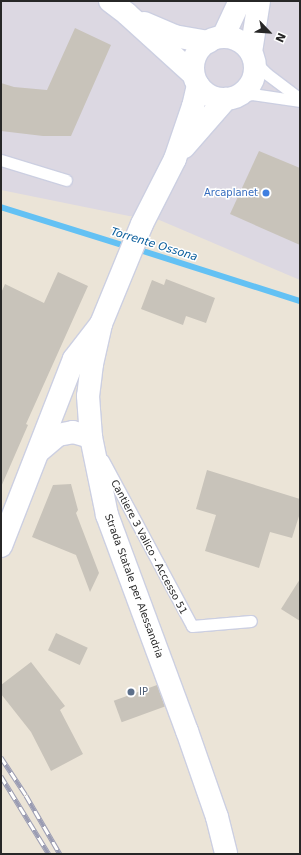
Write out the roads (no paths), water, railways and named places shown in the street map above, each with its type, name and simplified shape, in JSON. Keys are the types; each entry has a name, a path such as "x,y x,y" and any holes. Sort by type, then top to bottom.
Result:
{"main road":[{"path":"110,1 127,14 195,80 204,92 212,97 229,99"},
{"name":"Strada Statale per Alessandria","path":"226,854 217,817 146,618 107,515 91,437 88,396 92,364 102,324 142,224 175,159 193,106 195,56 200,48 215,39 240,1"},
{"name":"Strada Statale per Alessandria","path":"175,159 229,99 240,94 252,80 255,71 252,57 259,1"},
{"path":"127,14 162,32 239,41 252,57"},
{"path":"1,546 74,359 102,324"},
{"path":"39,451 58,435 73,432 91,437"}],"lane":[{"path":"252,57 300,100"},
{"path":"229,99 252,94 300,100"},
{"path":"1,160 66,180"},
{"name":"Cantiere 3 Valico - Accesso 51","path":"91,437 192,626 251,621"}],"waterway":[{"name":"Torrente Ossona","path":"1,207 129,247"},
{"name":"Torrente Ossona","path":"137,249 300,301"}],"railway":[{"path":"1,757 26,795 60,854"},
{"path":"1,776 49,854"}],"place":[{"name":"Arcaplanet","path":"266,193"},
{"name":"IP","path":"131,692"}]}
